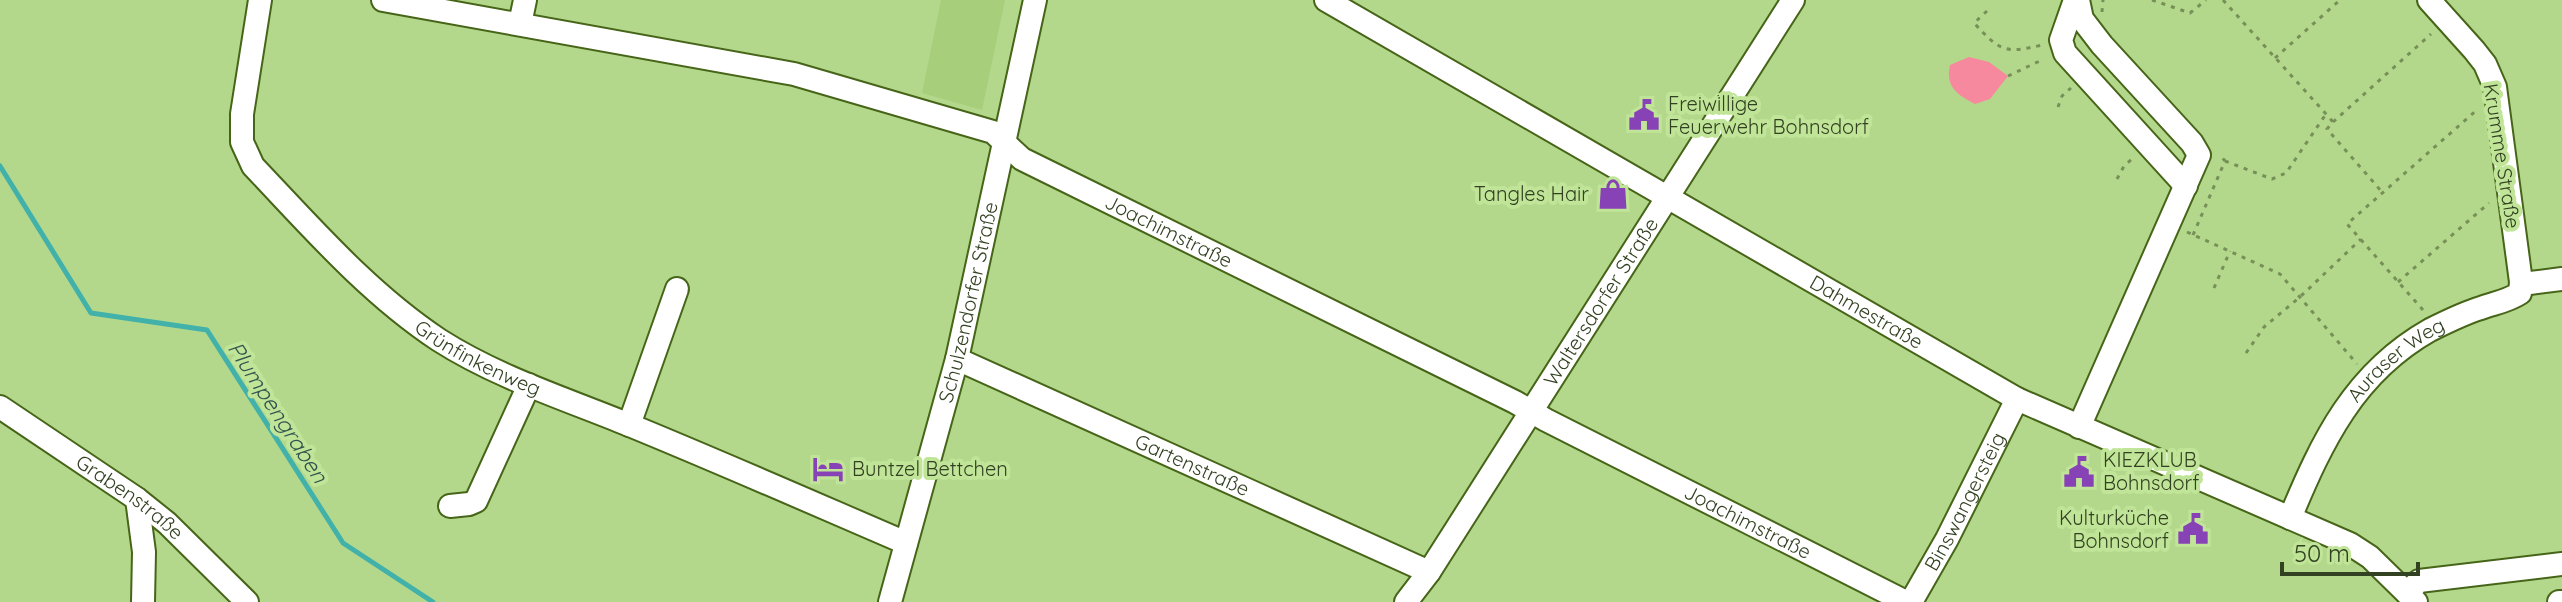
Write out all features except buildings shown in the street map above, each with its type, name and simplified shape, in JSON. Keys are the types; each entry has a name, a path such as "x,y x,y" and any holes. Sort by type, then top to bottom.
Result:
{"street":[{"name":"Grünfinkenweg","path":"260,0 242,114 242,142 253,166 348,265 407,317 488,369 629,425 906,543"},
{"name":"Joachimstraße","path":"383,0 794,74 993,132 1022,159 1909,602"},
{"path":"520,24 525,0"},
{"name":"Schulzendorfer Straße","path":"897,600 906,543 957,359 1035,0"},
{"name":"Dahmestraße","path":"1326,0 2017,399 2350,544 2370,557 2411,597"},
{"name":"Waltersdorfer Straße","path":"1406,602 1429,572 1793,0"},
{"path":"2076,0 2063,44 2065,53 2186,186"},
{"path":"2076,0 2082,19 2102,45 2192,143 2199,155 2079,427"},
{"name":"Krumme Straße","path":"2429,0 2485,64 2495,87 2522,284"},
{"name":"Auraser Weg","path":"2290,518 2336,420 2374,372 2391,357 2429,331 2480,308 2511,299 2520,293 2522,284 2562,279"},
{"path":"629,425 677,289"},
{"name":"Gartenstraße","path":"957,359 1429,572"},
{"path":"450,506 476,501 529,385"},
{"name":"Binswangersteig","path":"1909,602 1953,527 2017,399"},
{"name":"Grabenstraße","path":"0,407 137,499 167,523 247,602"},
{"path":"137,499 144,552 143,602"},
{"path":"2411,597 2419,581 2562,564"}],"path":[{"path":"2152,0 2190,13 2206,0"},
{"path":"2223,0 2333,122"},
{"path":"2275,58 2340,0"},
{"path":"1987,11 1974,23 1994,44 2015,51 2063,44"},
{"path":"2382,192 2327,129 2439,27"},
{"path":"2008,76 2063,44"},
{"path":"2428,316 2347,224 2482,105"},
{"path":"2225,161 2272,179 2281,176 2326,114"},
{"path":"2117,179 2124,166 2147,144"},
{"path":"2398,282 2498,195"},
{"path":"2169,225 2280,274 2361,369"},
{"path":"2246,353 2264,327 2361,239"},
{"path":"2214,288 2230,251"}],"shaded area":[{"path":"941,0 1005,0 982,110 922,93"},
{"path":"1969,57 1989,62 2008,76 1990,99 1975,104 1958,93 1949,79 1950,65"}],"waterway":[{"name":"Plumpengraben","path":"0,166 91,313 207,330 343,543 433,602"}],"place":[{"name":"Freiwillige Feuerwehr Bohnsdorf","path":"1644,115"},
{"name":"Tangles Hair","path":"1613,194"},
{"name":"Buntzel Bettchen","path":"828,469"},
{"name":"KIEZKLUB Bohnsdorf","path":"2079,472"},
{"name":"Kulturküche Bohnsdorf","path":"2193,529"}]}
